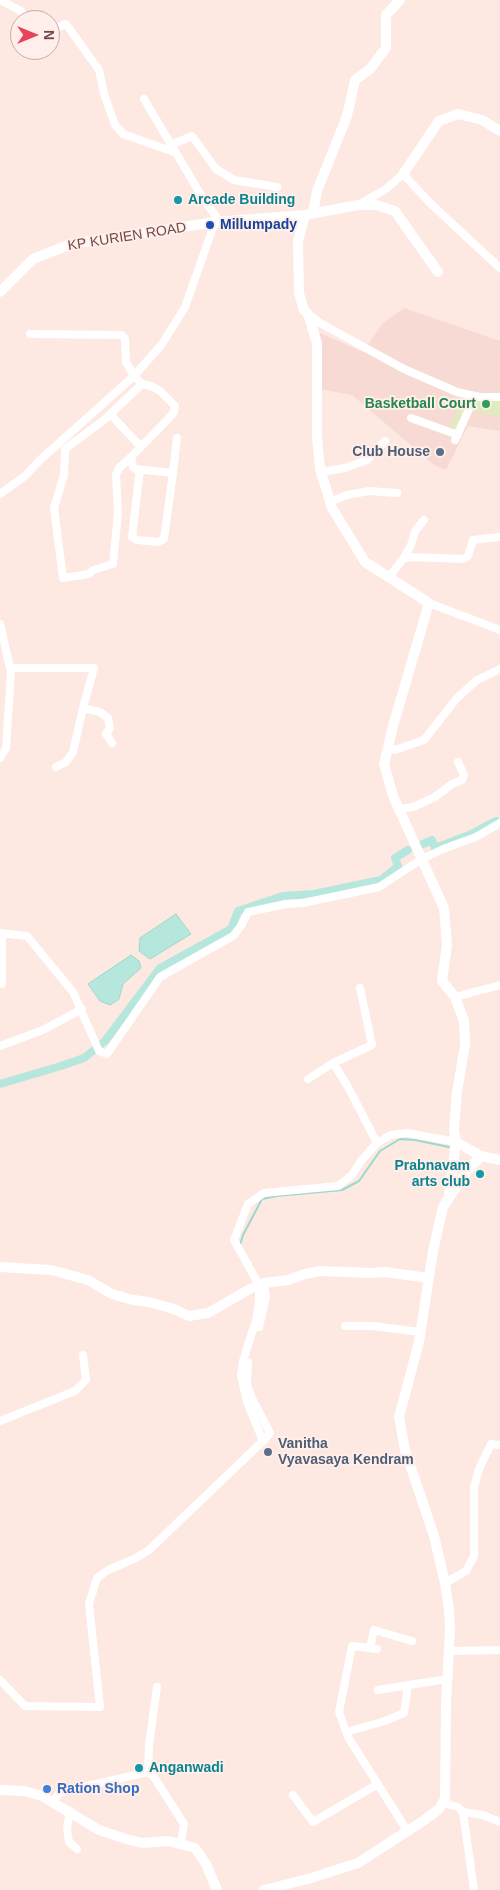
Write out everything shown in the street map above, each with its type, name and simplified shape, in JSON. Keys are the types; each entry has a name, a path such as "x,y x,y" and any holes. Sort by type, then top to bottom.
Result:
{"street":[{"path":"0,0 18,10"},
{"path":"400,0 386,15 386,48 370,69 355,80 347,116 298,241 299,293 304,310 320,323 404,369 457,392 475,396 500,397"},
{"path":"60,27 66,24 99,70 104,94 115,125 124,134 172,148 192,136 216,169 234,180 277,187"},
{"path":"0,494 26,476 40,460 134,376 162,344 184,307 217,222 144,99"},
{"path":"358,205 386,189 403,174 439,121 458,114 482,120 500,131"},
{"path":"403,174 430,203 500,268"},
{"name":"KP KURIEN ROAD","path":"0,292 33,259 71,244 217,222 309,214 358,205 376,205 395,211 438,272"},
{"path":"308,314 317,343 317,436 321,472 332,508 366,562 429,603 500,630"},
{"path":"30,334 122,335 125,338 126,362 134,376 142,384 156,388 174,406 174,412 169,418 119,468 116,475 118,512 113,564 93,570 89,574 63,578 54,508 64,475 65,449 110,414 142,384"},
{"path":"410,418 457,438 475,396"},
{"path":"110,414 140,446"},
{"path":"140,469 132,535 137,540 158,542 164,539 177,438"},
{"path":"321,472 345,468 367,460 385,441"},
{"path":"131,457 133,467 173,473"},
{"path":"330,502 347,495 369,490 397,493"},
{"path":"389,577 411,546 415,531 424,520"},
{"path":"403,559 410,557 463,559 468,556 473,540 500,536"},
{"path":"429,603 400,700 384,764 393,796 444,908 447,945 442,981 455,997 464,1021 465,1045 457,1092 454,1130 456,1142 450,1196"},
{"path":"0,624 11,672 0,758"},
{"path":"10,668 94,668 73,752 66,762 56,767"},
{"path":"388,749 395,750 424,740 441,717 464,692 477,680 500,668"},
{"path":"83,708 100,712 108,718 110,728 106,734 112,744"},
{"path":"399,808 413,807 435,797 452,784 462,780 464,775 458,762"},
{"path":"2,984 1,933 27,936 73,992 99,1052 107,1054 160,978 233,936 248,912 379,886 421,856 476,837 500,823"},
{"path":"455,997 500,985"},
{"path":"308,1079 333,1063 372,1045 360,988"},
{"path":"0,1046 43,1030 82,1010"},
{"path":"333,1063 347,1085 377,1143"},
{"path":"0,1680 24,1706 100,1707 89,1604 97,1578 108,1570 134,1559 149,1550 270,1433 247,1385 247,1366 262,1320 266,1297 262,1284 234,1240 248,1204 264,1193 338,1186 352,1175 361,1161 377,1143 391,1135 400,1133 456,1142 481,1156 500,1160"},
{"path":"264,1890 358,1863 408,1832 438,1809 446,1795 447,1679 450,1630 445,1583 434,1536 405,1450 398,1416 419,1342 428,1278 443,1207 467,1171 481,1156"},
{"path":"0,1267 51,1270 88,1280 112,1294 174,1309 189,1316 208,1314 262,1284 288,1280 320,1271 372,1274 385,1272 428,1278"},
{"path":"345,1326 373,1326 420,1332"},
{"path":"0,1421 75,1391 86,1380 83,1355"},
{"path":"445,1583 466,1571 474,1556 474,1487 479,1469 491,1444 500,1445"},
{"path":"408,1832 346,1732 339,1712 352,1646 374,1648 374,1630 412,1640"},
{"path":"449,1650 500,1650"},
{"path":"378,1690 447,1679"},
{"path":"346,1732 385,1721 404,1713 408,1685"},
{"path":"148,1772 149,1745 157,1687"},
{"path":"52,1802 61,1792 148,1772 154,1776 184,1824 181,1843"},
{"path":"293,1795 313,1822 378,1784"},
{"path":"0,1790 24,1791 42,1796 99,1830 126,1839 142,1843 168,1841 195,1848 201,1855 217,1890"},
{"path":"443,1803 458,1807 463,1812 474,1890"},
{"path":"70,1812 67,1829 68,1842 77,1849"},
{"path":"463,1812 483,1814 500,1822"}],"shaded area":[{"path":"404,308 500,341 500,431 468,426 446,470 434,465 352,395 319,389 318,332 363,352 383,323"}],"green space":[{"path":"462,395 471,398 459,432 450,429"},
{"name":"Basketball Court","path":"475,397 500,397 500,417 470,411"}],"water":[{"path":"176,914 191,934 150,959 139,951 140,938"},
{"path":"131,955 139,961 141,968 123,984 119,999 110,1005 100,1001 88,984"}],"waterway":[{"path":"423,844 432,840 435,848 469,835 496,821"},
{"path":"100,1045 160,968 231,929 238,911 283,896 314,894 381,880 398,866 395,858 408,850"},
{"path":"0,1084 84,1058 94,1050"},
{"path":"240,1245 243,1235 262,1199 342,1190 359,1181 380,1151 400,1139 449,1147"}],"place":[{"name":"Arcade Building","path":"178,200"},
{"name":"Millumpady","path":"210,225"},
{"name":"Basketball Court","path":"486,404"},
{"name":"Club House","path":"440,452"},
{"name":"Prabnavam arts club","path":"480,1174"},
{"name":"Vanitha Vyavasaya Kendram","path":"268,1452"},
{"name":"Anganwadi","path":"139,1768"},
{"name":"Ration Shop","path":"47,1789"}]}
